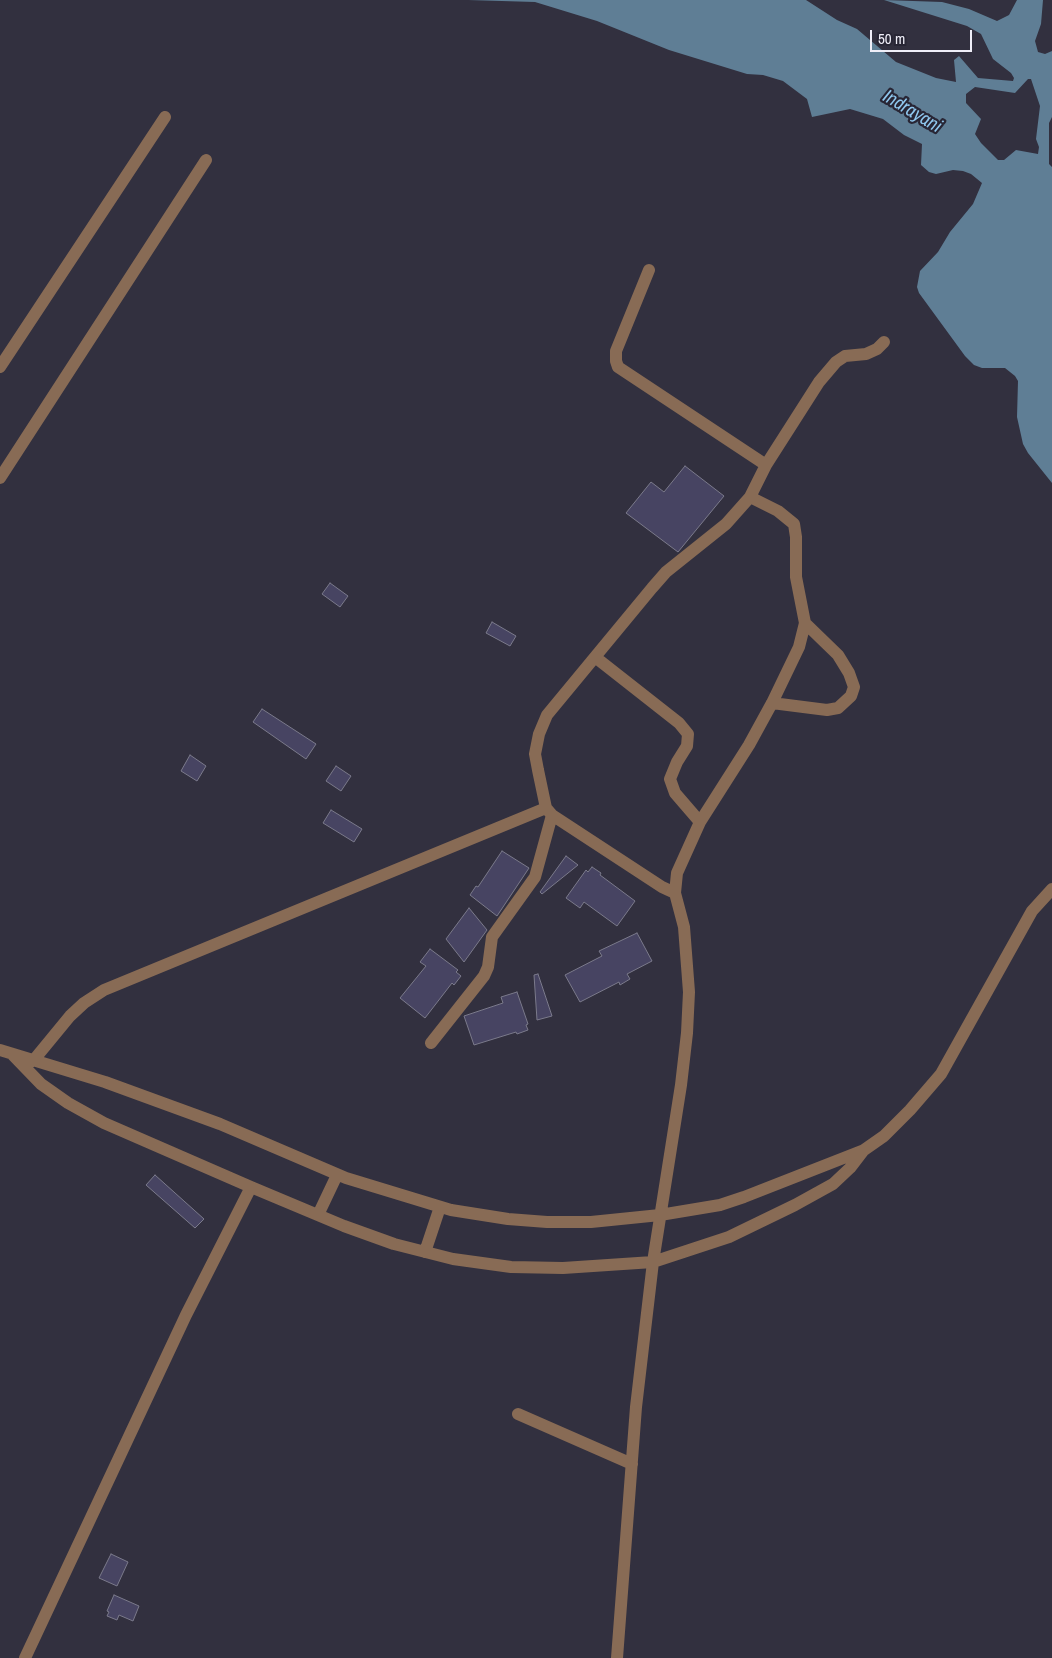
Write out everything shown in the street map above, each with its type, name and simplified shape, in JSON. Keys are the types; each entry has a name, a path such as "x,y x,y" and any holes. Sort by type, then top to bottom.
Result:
{"street":[{"path":"0,367 165,116"},
{"path":"0,478 206,160"},
{"path":"650,270 616,351 618,366 766,465"},
{"path":"431,1043 482,981 488,967 492,938 535,877 549,812 535,754 539,734 547,715 666,572 726,524 750,497 766,465 819,382 836,362 844,356 866,354 877,349 884,342"},
{"path":"617,1658 632,1464 653,1262 681,1085 687,1033 689,992 684,927 675,893 677,873 700,822 749,746 772,703 799,647 805,623 796,577 796,537 794,524 778,511 750,497"},
{"path":"772,703 827,710 838,708 851,696 854,687 849,673 838,656 805,623"},
{"path":"595,657 680,723 688,734 688,746 677,762 670,779 675,793 700,822"},
{"path":"549,812 662,887 675,893"},
{"path":"33,1061 70,1016 84,1003 104,990 549,812"},
{"path":"0,1050 105,1082 220,1124 337,1174 440,1207 508,1219 547,1222 590,1222 660,1215 720,1204 744,1197 864,1150 884,1136 910,1110 941,1074 1032,911 1052,889"},
{"path":"13,1055 40,1084 97,1119 251,1187 386,1241 453,1259 511,1267 563,1268 653,1262 729,1237 796,1205 833,1184 850,1168 864,1150"},
{"path":"318,1215 337,1174"},
{"path":"26,1658 186,1314 251,1187"},
{"path":"425,1252 440,1207"},
{"path":"518,1414 632,1464"}],"water":[{"name":"Indrayani","path":"468,0 806,0 837,20 857,29 896,62 936,78 956,82 954,60 959,56 978,78 1013,81 1014,78 1011,73 993,59 981,34 967,26 884,0 942,2 969,9 997,21 1009,15 1017,0 1043,0 1041,24 1035,41 1038,52 1045,54 1052,51 1052,117 1049,123 1049,164 1052,167 1052,483 1023,444 1017,417 1018,381 1015,376 1005,368 982,368 974,365 965,356 919,293 917,287 920,271 938,252 950,232 973,204 982,183 971,174 963,171 953,170 936,174 929,172 921,165 922,144 904,135 883,119 850,109 812,117 807,99 783,81 763,75 747,74 669,50 597,21 535,2","holes":["1028,79 1031,79 1040,106 1036,139 1039,147 1038,154 1016,150 1004,160 998,160 975,134 981,119 966,103 966,94 975,87 1015,93"]}],"building":[{"path":"685,466 724,496 678,552 626,513 651,482 664,492"},
{"path":"330,583 348,596 340,607 322,594"},
{"path":"492,622 516,636 510,646 486,633"},
{"path":"262,709 316,744 306,759 253,722"},
{"path":"190,755 206,766 197,781 181,771"},
{"path":"336,766 351,776 341,791 326,781"},
{"path":"331,810 362,829 354,842 323,823"},
{"path":"502,851 529,868 497,916 470,895 476,886 478,887"},
{"path":"566,856 578,865 542,894 540,892"},
{"path":"592,867 635,901 617,926 584,902 580,908 566,898 586,870 588,872"},
{"path":"469,908 487,930 464,962 446,939"},
{"path":"637,933 652,961 627,974 630,979 620,985 619,982 580,1002 565,975 602,956 599,951"},
{"path":"430,949 458,970 456,972 461,976 454,985 452,983 425,1018 400,998 426,966 420,962"},
{"path":"538,974 552,1016 537,1020 534,975"},
{"path":"517,992 528,1024 526,1025 528,1030 474,1045 464,1016 503,1003 501,997"},
{"path":"155,1175 204,1219 195,1228 146,1185"},
{"path":"111,1554 128,1562 117,1586 99,1578"},
{"path":"114,1595 139,1606 133,1621 119,1615 117,1620 107,1616 109,1612 107,1611"}]}
